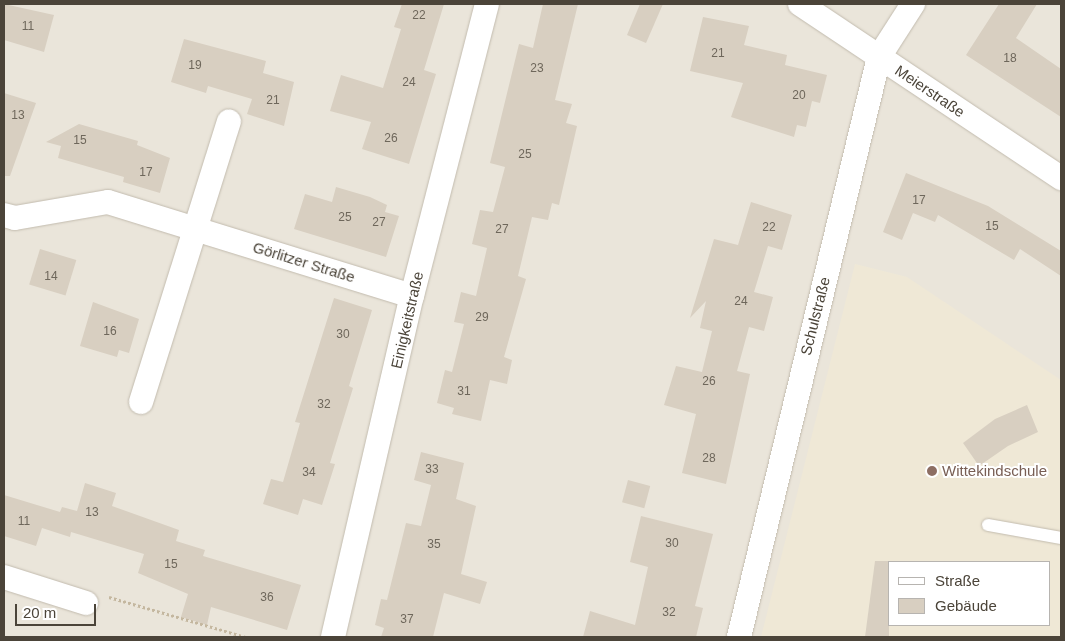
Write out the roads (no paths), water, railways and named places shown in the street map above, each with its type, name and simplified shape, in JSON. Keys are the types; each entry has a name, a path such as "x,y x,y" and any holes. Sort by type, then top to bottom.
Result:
{"street":[{"name":"Einigkeitstraße","path":"333,637 412,296 487,4"},
{"name":"Meierstraße","path":"800,4 1061,178"},
{"name":"Schulstraße","path":"739,637 879,57 914,4"},
{"path":"141,402 229,121"},
{"name":"Görlitzer Straße","path":"4,214 15,218 108,202 412,296"},
{"path":"4,577 86,602"}],"lane":[{"path":"988,525 1061,538"}],"place":[{"name":"Wittekindschule","path":"932,471"}]}
